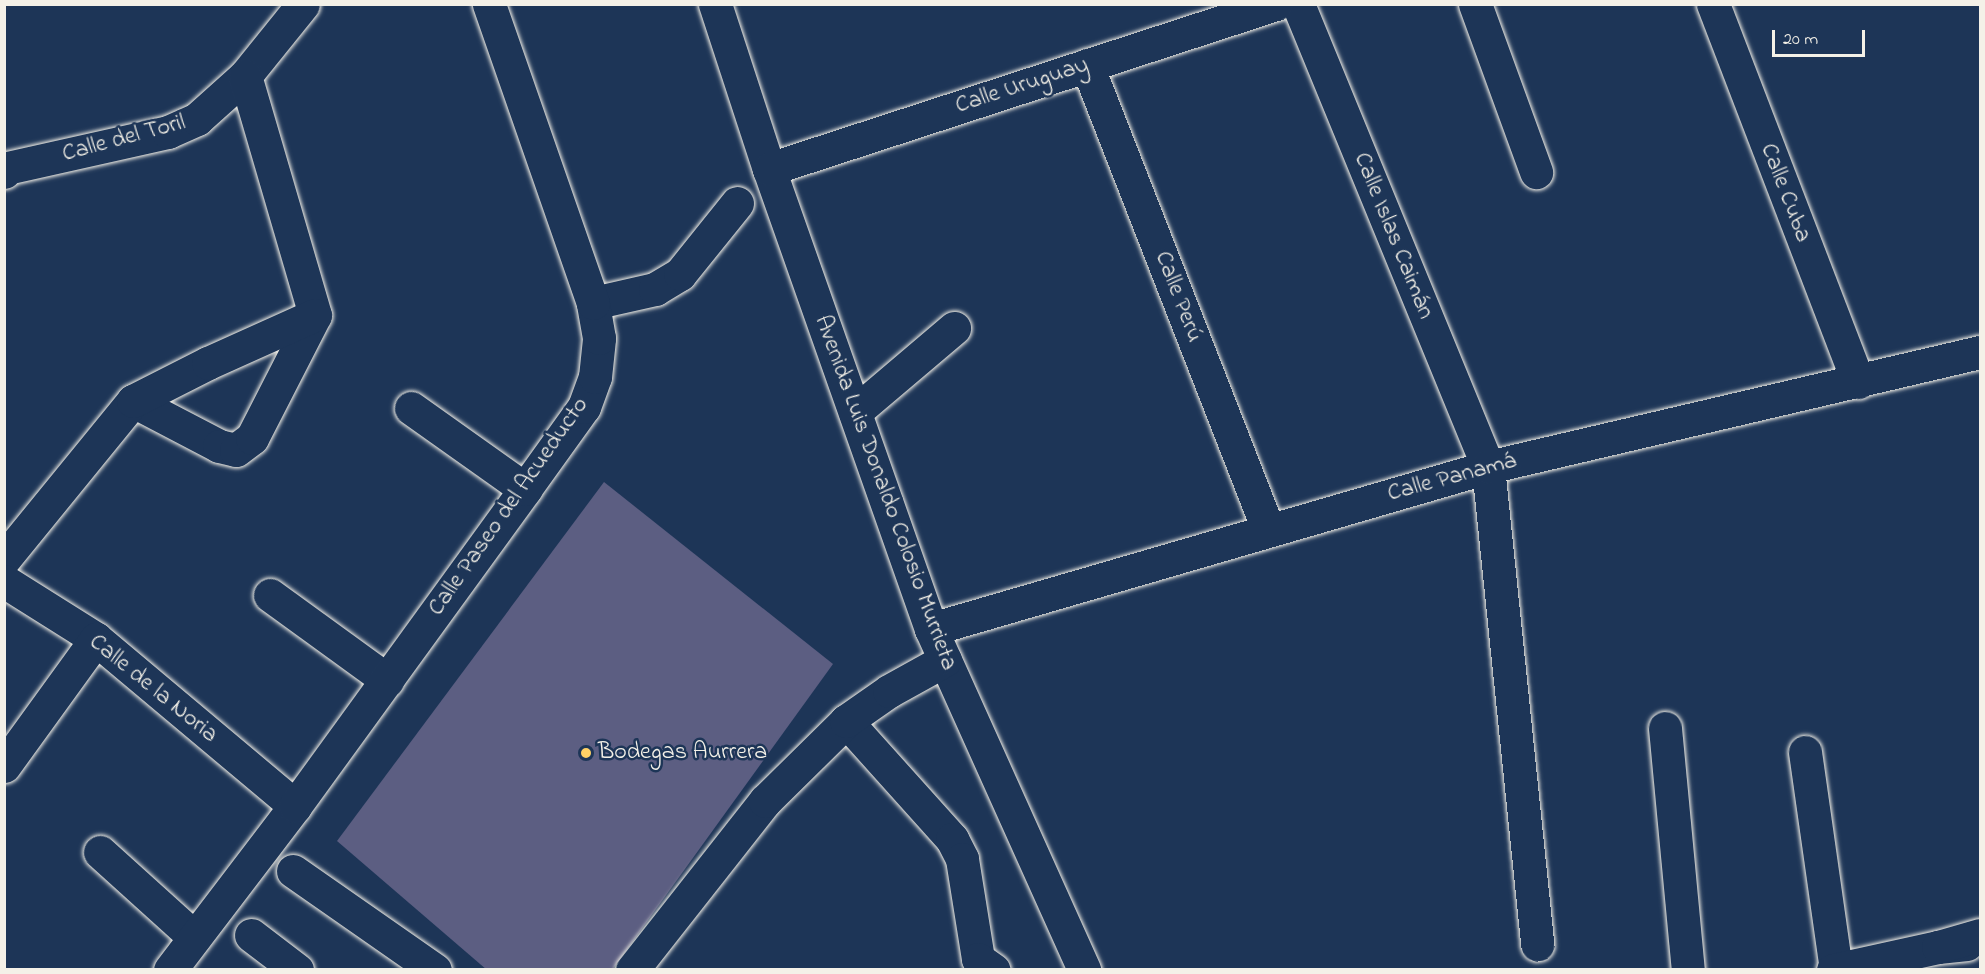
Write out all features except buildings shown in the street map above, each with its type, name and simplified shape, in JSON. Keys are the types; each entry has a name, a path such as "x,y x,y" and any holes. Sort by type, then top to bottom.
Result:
{"main road":[{"name":"Calle del Toril","path":"6,165 168,132 197,119 245,76 303,4"},
{"name":"Calle Paseo del Acueducto","path":"170,969 295,806 525,489 584,406 595,377 599,338 593,303 489,4"},
{"name":"Avenida Luis Donaldo Colosio Murrieta","path":"715,4 769,169 931,629 1084,969"},
{"name":"Calle Uruguay","path":"769,169 1276,4"},
{"name":"Calle Islas Caimán","path":"1298,4 1488,467 1537,944"},
{"path":"1475,4 1536,172"},
{"name":"Calle Cuba","path":"1713,4 1858,382"},
{"name":"Calle Perú","path":"1088,65 1268,529"},
{"path":"133,402 219,446 236,450 252,438 315,315 245,76"},
{"path":"593,303 655,289 681,274 736,203"},
{"path":"4,559 133,402 208,363 315,315"},
{"path":"855,412 954,328"},
{"name":"Calle Panamá","path":"931,629 1268,529 1488,467 1980,352"},
{"path":"411,408 525,489"},
{"name":"Calle de la Noria","path":"4,581 96,639 295,806"},
{"path":"270,596 387,680"},
{"path":"4,766 96,639"},
{"path":"632,969 765,801 846,721 889,691 945,660"},
{"path":"846,721 952,839 964,868 978,958 994,969"},
{"path":"1665,728 1688,969"},
{"path":"1805,752 1835,969 1938,947 1980,935"},
{"path":"100,852 194,937"},
{"path":"294,871 420,965"},
{"path":"251,935 297,969"},
{"path":"1938,947 1980,943"}],"place":[{"name":"Bodegas Aurrera","path":"586,753"}]}
